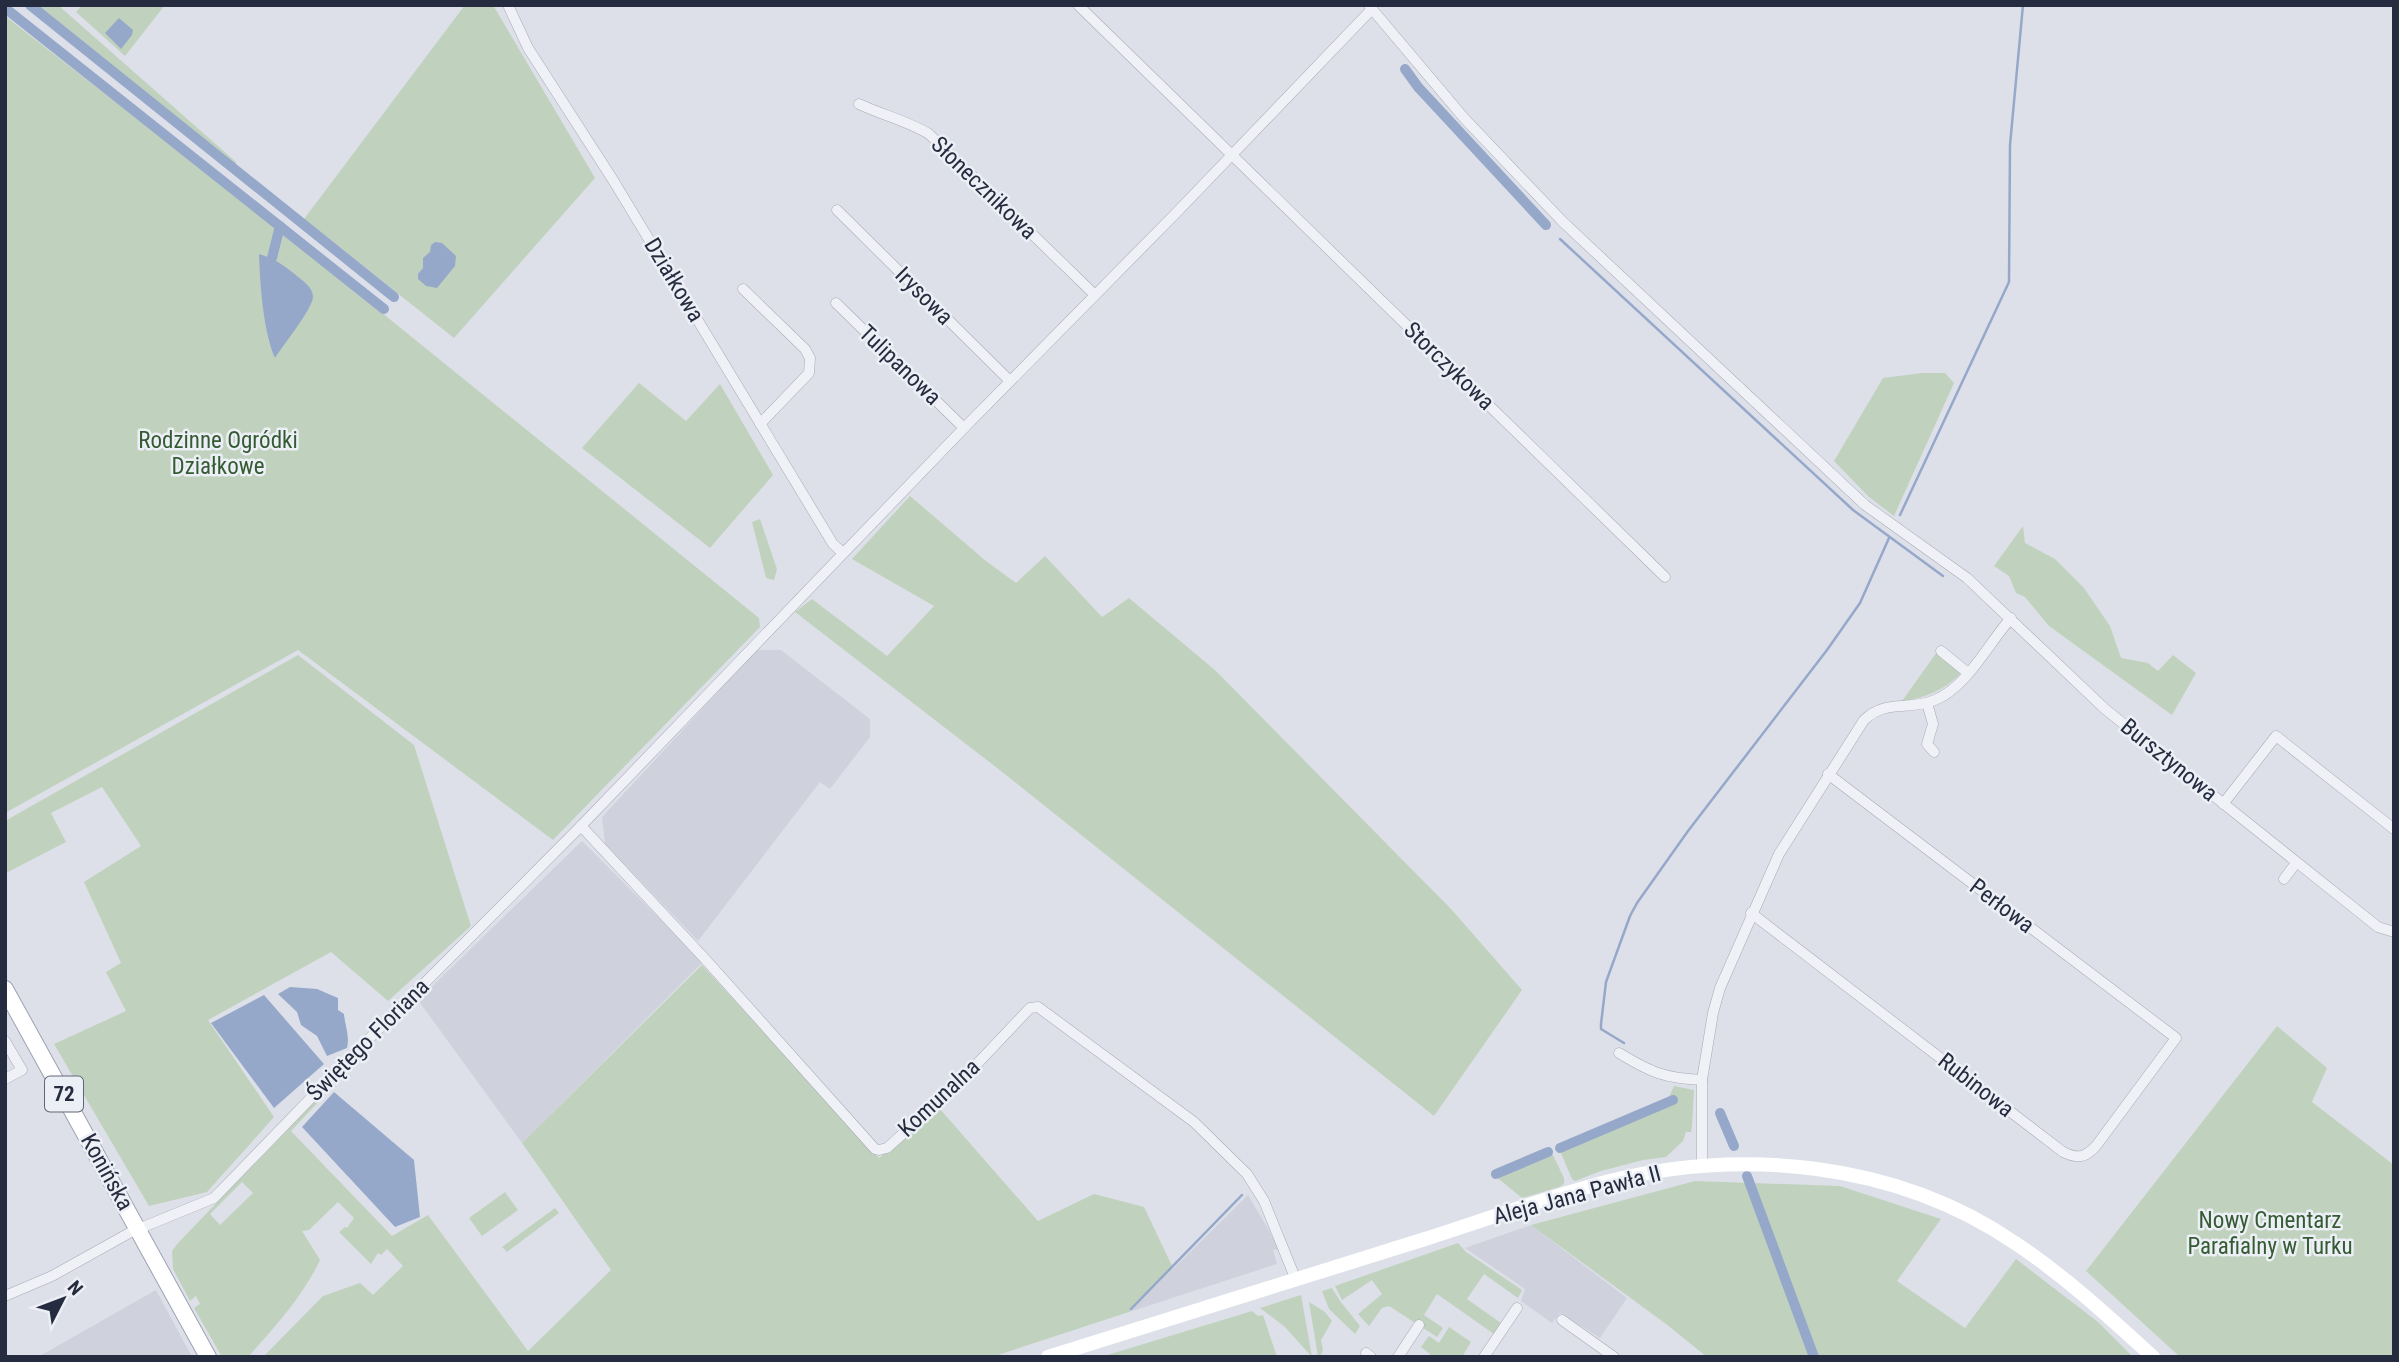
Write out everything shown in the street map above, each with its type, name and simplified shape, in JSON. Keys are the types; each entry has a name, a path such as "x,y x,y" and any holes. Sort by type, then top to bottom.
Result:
{"main road":[{"name":"Konińska","path":"5,989 208,1357"},
{"name":"Aleja Jana Pawła II","path":"1048,1357 1603,1183 1702,1165 1773,1164 1824,1169 1888,1184 1935,1201 1995,1230 2022,1247 2091,1301 2153,1357"}],"street":[{"name":"Działkowa","path":"508,5 528,48 607,169 833,544 843,553"},
{"name":"Storczykowa","path":"1078,5 1665,577"},
{"path":"582,826 964,428 1233,155 1371,7"},
{"name":"Bursztynowa","path":"1371,7 1464,117 1571,230 1865,505 1960,572 2105,709 2378,927 2394,932"},
{"name":"Słonecznikowa","path":"859,104 929,134 1095,295"},
{"name":"Irysowa","path":"837,210 1010,381"},
{"path":"743,289 805,349 811,365 809,373 760,424"},
{"name":"Tulipanowa","path":"836,303 964,428"},
{"path":"1702,1165 1702,1080 1717,999 1751,913 1779,854 1860,724 1874,711 1888,706 1927,703 1955,688 2011,618"},
{"path":"1941,651 1968,673"},
{"path":"1927,703 1933,724 1927,744 1934,752"},
{"path":"2223,804 2276,736 2394,829"},
{"name":"Perłowa","path":"1828,774 2176,1038"},
{"name":"Świętego Floriana","path":"5,1296 52,1276 183,1209 214,1198 582,826"},
{"name":"Komunalna","path":"582,826 875,1149 887,1148 957,1084 1030,1008 1038,1007 1194,1122 1247,1174 1264,1201 1296,1280"},
{"path":"2284,879 2296,863"},
{"name":"Rubinowa","path":"1751,913 2063,1152 2072,1156 2080,1158 2096,1146 2176,1038"},
{"path":"5,1041 22,1070 5,1079"},
{"path":"1619,1053 1661,1076 1702,1080"},
{"path":"1484,1357 1517,1308"},
{"path":"1562,1320 1614,1357"},
{"path":"1398,1357 1419,1325"}],"shaded area":[{"path":"757,650 781,650 870,719 870,737 830,789 820,782 698,941 605,844 602,817"},
{"path":"582,841 703,962 522,1143 418,1000"},
{"path":"1248,1195 1280,1249 1273,1250 1277,1264 1129,1312"},
{"path":"1531,1225 1627,1298 1600,1338 1560,1313 1552,1323 1521,1301 1525,1289 1465,1248"},
{"path":"156,1290 192,1357 38,1357"}],"green space":[{"path":"26,5 58,5 236,162 237,177"},
{"path":"82,5 165,5 125,56 76,12"},
{"path":"465,5 493,5 595,178 454,338 304,219"},
{"name":"Rodzinne Ogródki Działkowe","path":"5,16 287,236 759,618 760,627 553,840 298,650 5,813"},
{"path":"1945,373 1954,383 1894,516 1869,497 1834,461 1883,378"},
{"path":"639,383 686,421 720,384 773,475 710,548 582,448"},
{"path":"910,496 1016,583 1045,556 1102,617 1129,598 1216,671 1451,909 1522,990 1434,1116 1001,771 795,612 812,599 887,656 934,606 852,559"},
{"path":"760,519 777,569 774,580 766,578 752,522"},
{"path":"2023,526 2025,543 2055,559 2084,588 2110,626 2121,658 2148,663 2158,671 2173,655 2196,673 2172,715 2049,626 2025,597 2016,593 2009,576 1994,566"},
{"path":"1937,652 1961,673 1934,692 1902,701"},
{"path":"298,655 414,745 471,926 388,1001 331,952 208,1020 274,1117 207,1192 149,1206 54,1044 126,1011 106,972 121,963 84,882 141,846 102,787 51,813 66,842 6,873 5,821"},
{"path":"702,965 879,1158 940,1109 1038,1221 1094,1194 1144,1207 1173,1268 1129,1312 992,1357 263,1357 323,1296 360,1283 373,1295 403,1266 387,1249 381,1255 378,1253 371,1264 339,1232 347,1228 354,1218 338,1202 309,1230 302,1231 320,1260 297,1299 248,1357 222,1357 194,1308 200,1304 196,1296 190,1301 173,1269 172,1251 178,1243 336,1079 338,1081 291,1131 392,1236 428,1215 528,1351 611,1270 522,1143","holes":["242,1182 253,1193 220,1225 210,1214"]},
{"name":"Nowy Cmentarz Parafialny w Turku","path":"2277,1026 2327,1068 2312,1102 2394,1165 2392,1357 2180,1357 2086,1271"},
{"path":"1674,1086 1694,1090 1692,1126 1691,1132 1686,1132 1683,1141 1666,1157 1601,1171 1575,1181 1572,1179 1560,1151 1662,1103 1669,1097"},
{"path":"1553,1155 1564,1178 1564,1184 1559,1187 1522,1198 1495,1176"},
{"path":"1695,1181 1840,1186 1941,1219 1897,1281 1965,1328 2016,1259 2098,1322 2133,1357 1707,1357 1531,1225"},
{"path":"505,1192 518,1210 482,1236 469,1218"},
{"path":"555,1208 559,1213 507,1252 502,1247"},
{"path":"1458,1243 1466,1252 1522,1290 1518,1298 1484,1274 1467,1299 1501,1323 1494,1334 1437,1294 1424,1315 1443,1328 1437,1337 1389,1306 1382,1308 1369,1326 1358,1314 1382,1294 1372,1280 1342,1300 1335,1286"},
{"path":"1332,1288 1360,1326 1355,1334 1329,1309 1322,1291"},
{"path":"1301,1295 1312,1357 1285,1327 1260,1308"},
{"path":"1309,1302 1325,1312 1332,1321 1321,1340 1323,1350 1320,1357 1318,1357"},
{"path":"1252,1311 1258,1316 1263,1315 1277,1357 1101,1357"},
{"path":"1449,1327 1471,1342 1462,1357 1429,1357 1430,1354 1421,1347 1429,1336 1439,1343"}],"water":[{"path":"119,18 133,30 121,49 105,33"},
{"path":"435,242 442,243 456,256 455,266 437,288 426,286 418,279 423,268 423,258"},
{"path":"259,254 288,269 313,293 308,310 275,358 265,321"},
{"path":"290,987 317,989 338,998 338,1010 344,1014 348,1035 347,1048 327,1056 317,1036 301,1025 297,1012 278,994"},
{"path":"264,995 324,1064 274,1108 211,1023"},
{"path":"334,1092 414,1160 420,1217 395,1227 302,1127"}],"waterway":[{"path":"30,5 394,297"},
{"path":"1900,515 2009,282 2010,145 2023,5"},
{"path":"5,8 384,309"},
{"path":"1405,69 1418,87 1546,225"},
{"path":"272,258 280,226"},
{"path":"1560,239 1853,510 1943,576"},
{"path":"1624,1043 1601,1029 1601,1024 1606,982 1630,916 1688,831 1860,603 1889,538"},
{"path":"1560,1148 1673,1100"},
{"path":"1720,1113 1734,1146"},
{"path":"1496,1174 1548,1152"},
{"path":"1747,1176 1814,1357"},
{"path":"1131,1309 1242,1195"}]}
